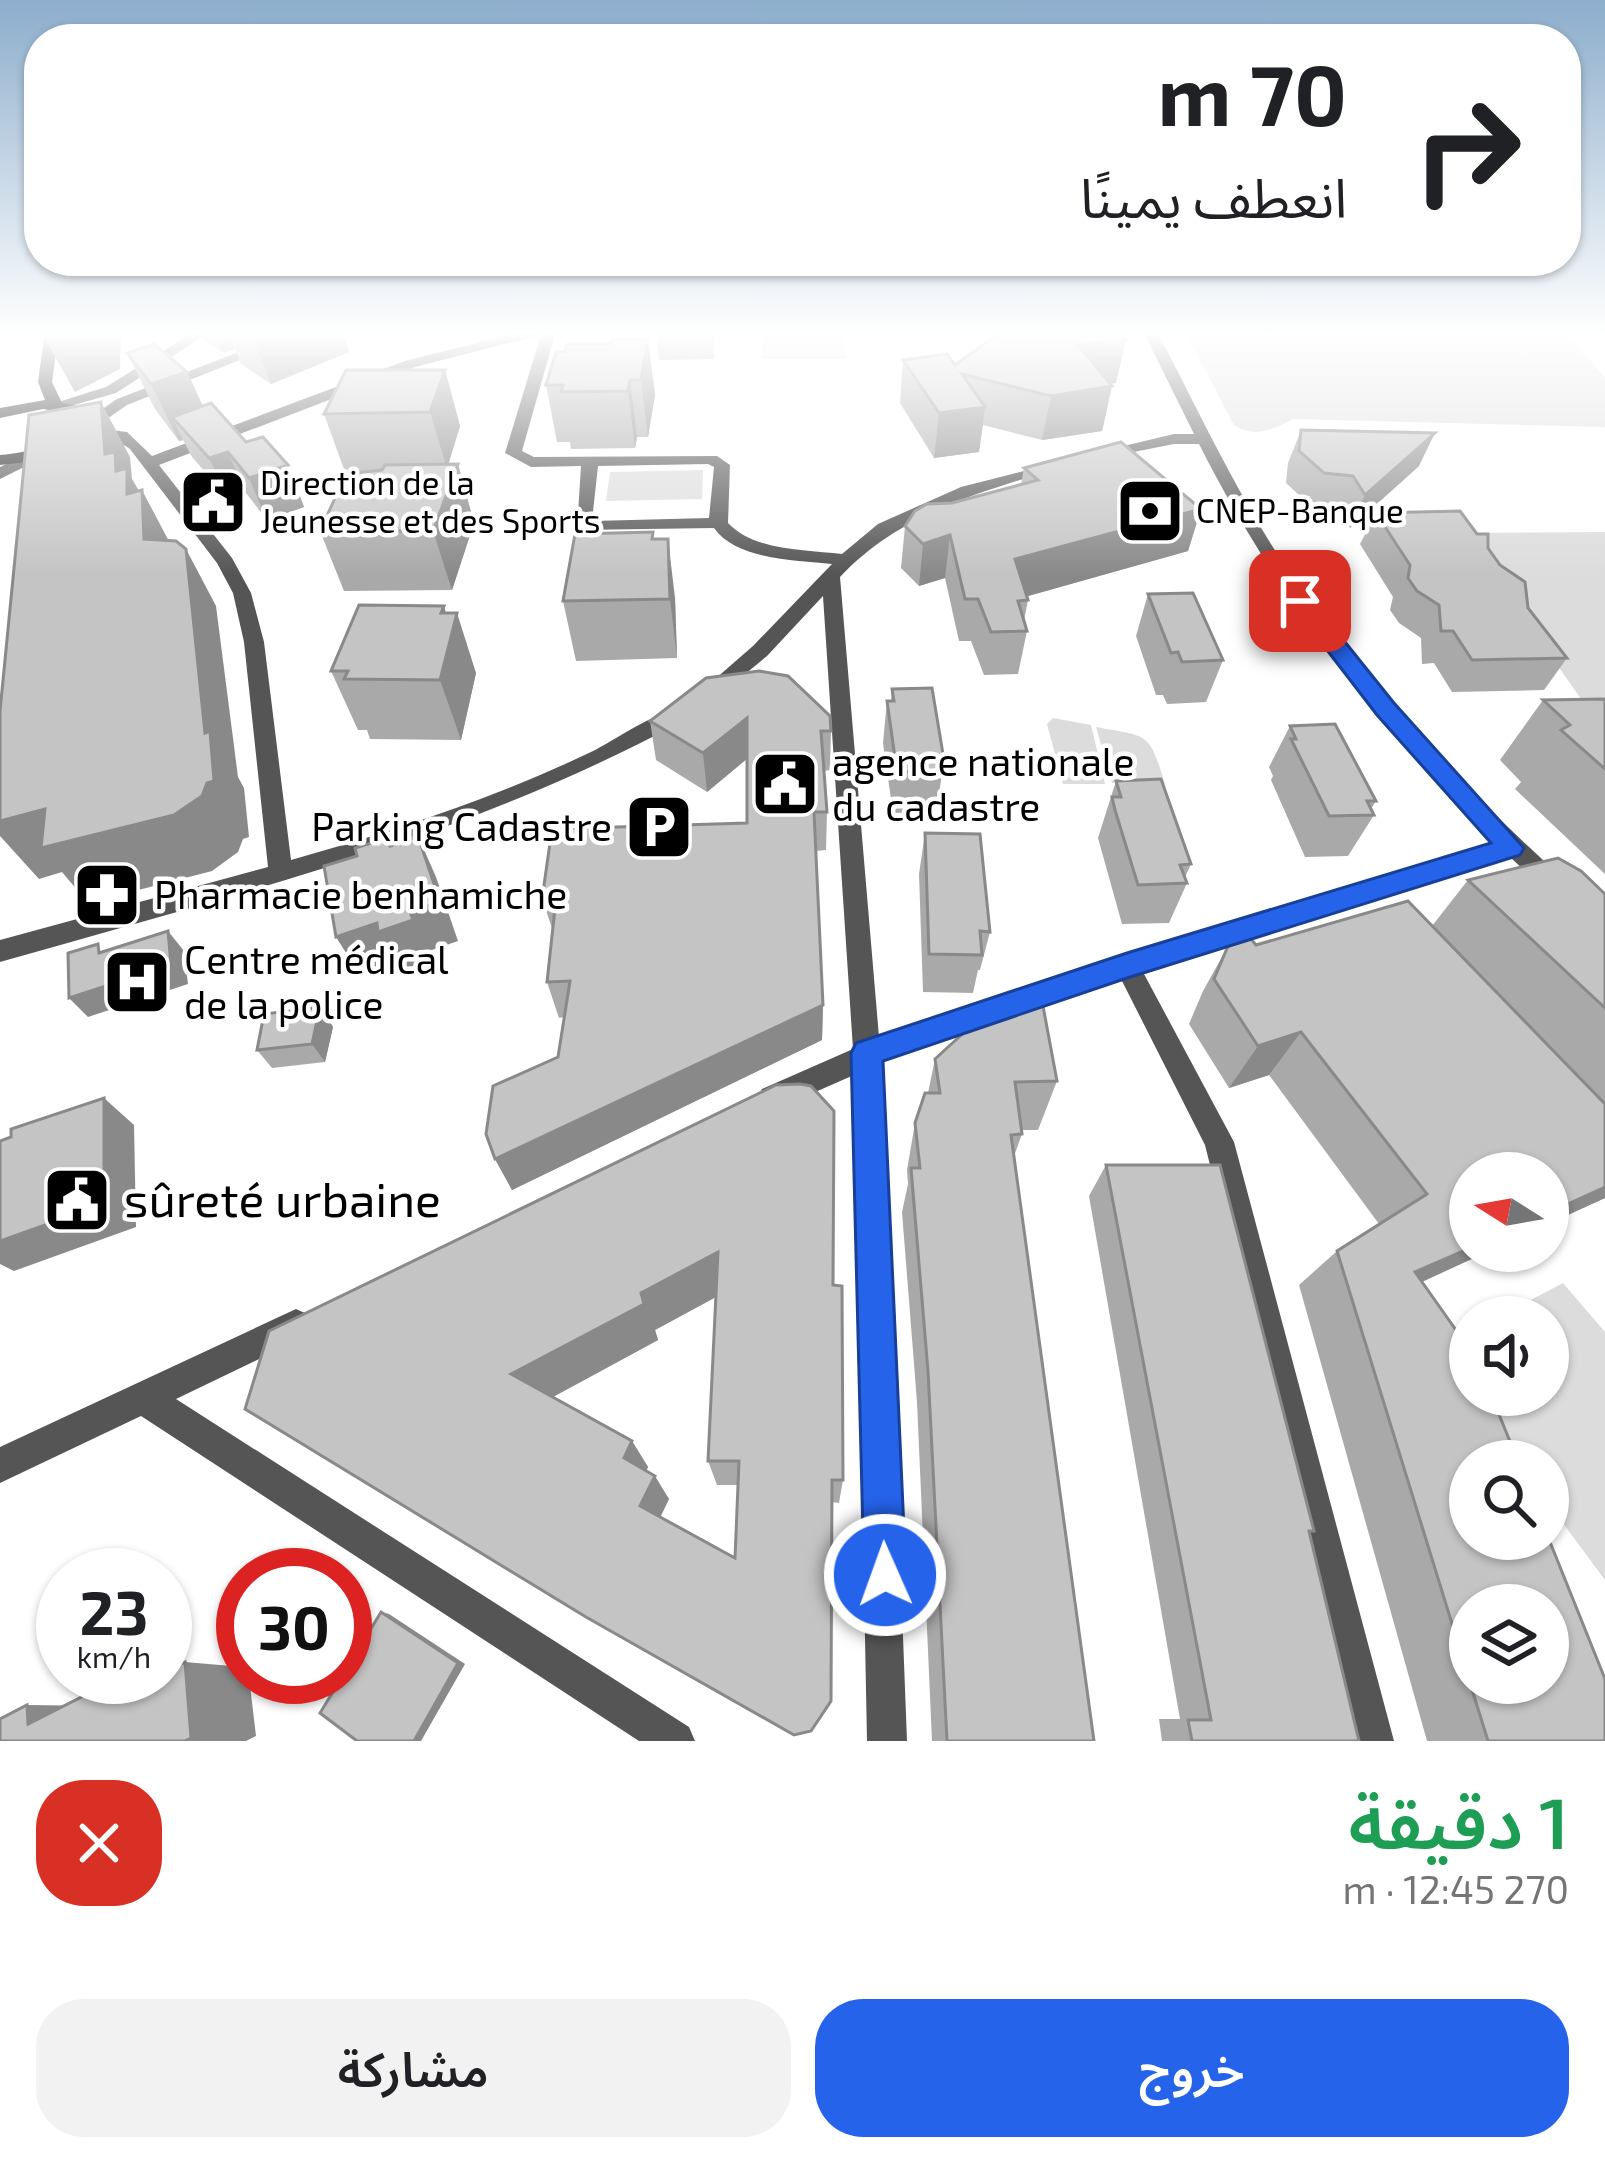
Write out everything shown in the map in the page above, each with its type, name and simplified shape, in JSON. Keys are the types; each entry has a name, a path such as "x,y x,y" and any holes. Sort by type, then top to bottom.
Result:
{"main road":[{"path":"0,460 43,452 76,433 81,415 75,412"},
{"path":"33,484 43,452"}],"street":[{"path":"76,433 107,412"},
{"path":"149,463 283,412"},
{"path":"525,412 513,453 531,462 718,461 722,465 719,523 728,536 838,569"},
{"path":"1191,412 1280,571 1322,632 1510,848 1605,931"},
{"path":"76,433 121,436 149,463 226,562 242,593 254,642 280,870"},
{"path":"0,951 280,870 567,774 679,715 744,664 884,528 967,491 1092,456 1174,439 1204,439"},
{"path":"0,474 43,452"},
{"path":"590,461 583,526 719,523"},
{"path":"838,569 867,1053 887,1741"},
{"path":"739,1114 867,1053 1127,966 1510,848"},
{"path":"1127,966 1219,1142 1374,1741"},
{"path":"0,1465 314,1317"},
{"path":"145,1398 675,1741"}],"shaded area":[{"path":"1227,412 1605,412 1605,427 1293,419 1257,432 1234,425"},
{"path":"703,470 702,499 606,501 610,472"},
{"path":"1605,532 1605,723 1598,723 1464,533"},
{"path":"1053,718 1091,725 1105,784 1063,784 1047,724"},
{"path":"1096,727 1144,739 1155,754 1165,784 1112,783"},
{"path":"1563,1283 1605,1332 1605,1580 1569,1531 1569,1440 1501,1440 1483,1416 1569,1416 1569,1296 1538,1296"},
{"path":"1449,1343 1449,1370 1435,1351"}],"building":[{"path":"102,412 105,454 115,452 116,471 127,468 127,494 142,490 144,539 176,541 186,549 214,781 207,783 202,796 174,815 41,848 45,809 0,821 0,711 29,415"},
{"path":"219,412 246,442 263,437 288,465 249,478 228,452 209,458 172,417"},
{"path":"1301,430 1435,433 1365,495 1353,476 1324,473 1299,451"},
{"path":"1121,442 1201,509 1015,559 1028,600 1018,601 1027,631 991,632 978,599 965,599 950,535 923,544 905,526 927,504 952,503 1038,480 1024,468"},
{"path":"458,464 433,531 320,531 346,474 382,470 385,465"},
{"path":"1460,511 1477,534 1488,534 1488,548 1500,565 1525,582 1528,608 1567,658 1472,660 1453,631 1441,631 1439,605 1417,591 1408,578 1410,565 1376,513"},
{"path":"653,532 652,539 668,539 670,599 563,601 575,534"},
{"path":"1193,593 1223,660 1182,662 1178,652 1171,653 1148,594"},
{"path":"359,605 444,606 441,613 457,613 440,680 344,679 348,671 331,671"},
{"path":"759,671 788,676 830,716 831,731 821,731 827,812 814,812 823,1005 495,1159 486,1134 493,1086 558,1057 570,981 547,982 556,899 542,899 552,829 747,823 747,718 703,753 650,721 706,678"},
{"path":"932,688 944,760 936,760 937,771 897,772 887,701 894,701 892,689"},
{"path":"1605,699 1605,769 1561,730 1570,725 1543,700"},
{"path":"1335,724 1376,801 1367,801 1374,815 1329,816 1291,739 1296,739 1290,726"},
{"path":"1161,779 1191,864 1180,865 1187,883 1138,885 1112,797 1121,797 1116,781"},
{"path":"925,833 980,834 990,932 980,931 982,955 929,954"},
{"path":"418,836 440,902 410,912 413,920 378,932 377,923 336,937 324,866 357,856 355,848 387,838 390,846"},
{"path":"1558,858 1581,871 1605,894 1605,1008 1468,880"},
{"path":"1408,901 1605,1104 1605,1187 1569,1203 1569,1152 1449,1152 1449,1257 1415,1272 1449,1320 1449,1416 1500,1416 1509,1440 1449,1440 1449,1560 1557,1560 1567,1584 1449,1584 1449,1614 1337,1251 1427,1194 1301,1032 1258,1046 1214,979 1228,946 1251,939 1256,945"},
{"path":"168,931 171,965 69,998 68,953 98,944 99,953"},
{"path":"1040,990 1057,1081 1015,1082 1022,1134 1011,1135 1094,1741 947,1741 928,1371 911,1168 920,1168 915,1123 925,1093 940,1093 935,1059 981,1017"},
{"path":"320,1007 312,1044 257,1050 264,1014"},
{"path":"776,1085 811,1086 834,1111 833,1285 842,1286 843,1480 832,1480 831,1701 811,1731 794,1735 586,1617 245,1409 269,1331","holes":["718,1252 708,1461 739,1461 735,1558 640,1506 655,1476 624,1458 632,1441 511,1374 644,1304 641,1293"]},
{"path":"104,1098 104,1204 0,1241 0,1141 11,1137 11,1129"},
{"path":"1106,1165 1220,1165 1314,1531 1309,1531 1359,1741 1192,1741 1188,1720 1211,1720"},
{"path":"1569,1589 1605,1679 1605,1741 1488,1741 1477,1704 1569,1704"},
{"path":"381,1612 458,1663 414,1741 357,1741 320,1713 326,1704 372,1704 372,1627"},
{"path":"68,1704 188,1704 191,1738 0,1741 0,1719 27,1705 28,1724"}],"place":[{"name":"Direction de la Jeunesse et des Sports","path":"213,502"},
{"name":"CNEP-Banque","path":"1150,511"},
{"name":"agence nationale du cadastre","path":"785,784"},
{"name":"Parking Cadastre","path":"659,827"},
{"name":"Pharmacie benhamiche","path":"107,895"},
{"name":"Centre médical de la police","path":"137,982"},
{"name":"sûreté urbaine","path":"77,1200"}],"route":[{"path":"885,1575 867,1053 1127,966 1510,848 1386,709 1300,601"}]}
